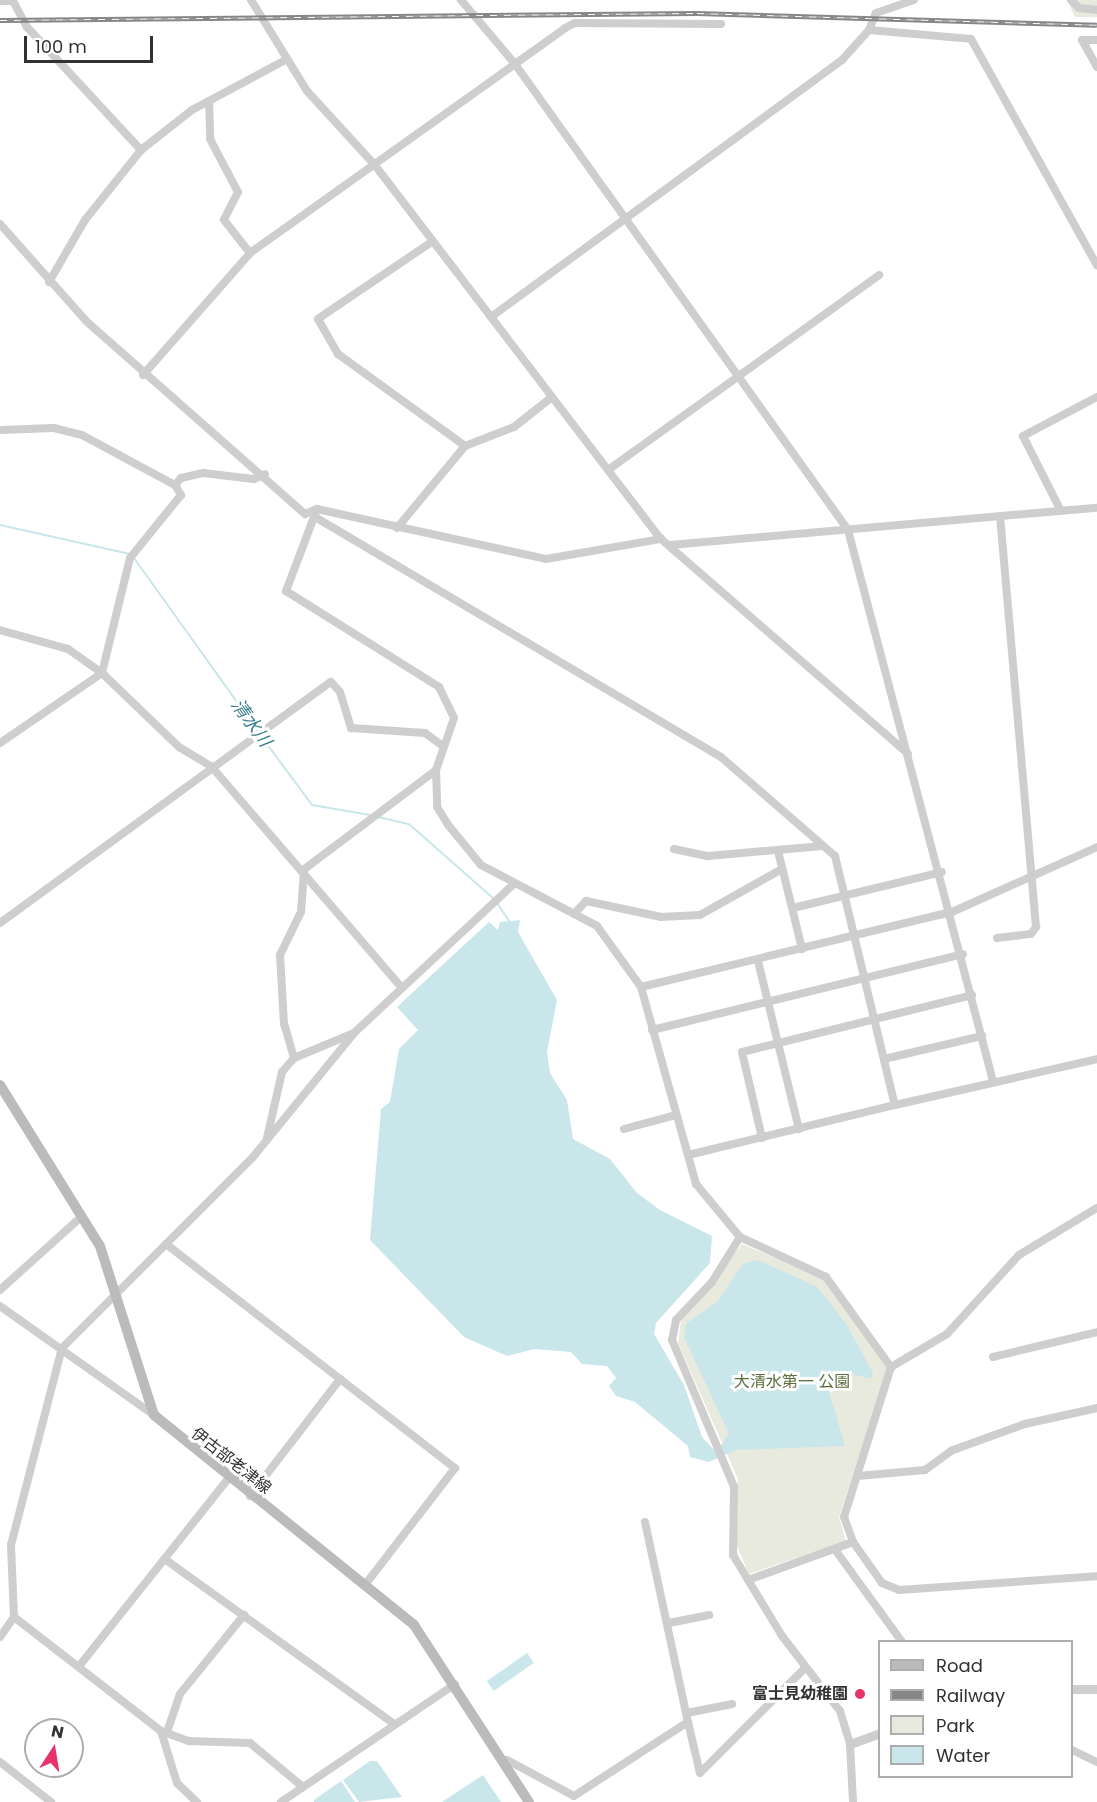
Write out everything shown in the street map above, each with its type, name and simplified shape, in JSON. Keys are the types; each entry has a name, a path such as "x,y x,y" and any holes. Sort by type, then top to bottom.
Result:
{"main road":[{"path":"2,1092 81,1217 117,1288 154,1415"},
{"name":"伊古部老津線","path":"154,1415 228,1479 365,1585 421,1633 507,1761 529,1802"}],"street":[{"path":"251,0 307,91 374,164 661,539 909,755"},
{"path":"461,0 515,64 739,374 848,530 942,872 993,1081"},
{"path":"491,317 627,220 842,60 869,30 876,13 914,0"},
{"path":"1071,0 1079,8 1097,10"},
{"path":"0,1 14,1 27,27 141,150"},
{"path":"143,375 250,252 575,23 721,24"},
{"path":"869,30 971,39 1097,266"},
{"path":"1097,40 1082,40 1097,67"},
{"path":"49,282 85,220 141,150 209,101 287,58"},
{"path":"209,101 210,138 238,192 224,220 250,252"},
{"path":"0,224 49,282 143,375 265,474 281,497 305,514 316,513 396,528 546,560 661,539"},
{"path":"433,242 318,320 338,354 465,446"},
{"path":"608,470 879,275"},
{"path":"396,528 465,446 513,428 552,397"},
{"path":"1061,511 1023,436 1097,397"},
{"path":"0,430 54,428 82,435 175,485 181,495 133,555 102,673 0,743"},
{"path":"175,485 181,478 203,473 254,479 265,474"},
{"path":"670,545 1097,508"},
{"path":"316,513 286,591 439,687 454,718 436,770 437,807 449,826 481,865 597,926 641,987 696,1184 740,1237 826,1277 891,1367"},
{"path":"316,513 694,739 835,856 895,1105"},
{"path":"997,939 1034,931 1032,877 1000,517"},
{"path":"0,630 47,639 102,673 179,747 211,766 303,870 402,988"},
{"path":"0,923 73,874 211,766 331,682 340,692 351,728 425,733 443,746"},
{"path":"303,870 374,822 436,770"},
{"path":"674,849 708,856 823,846"},
{"path":"641,987 758,961 952,912 1097,847"},
{"path":"778,850 802,949"},
{"path":"574,914 586,901 661,917 700,915 782,869"},
{"path":"294,1058 284,1024 280,955 301,912 303,870"},
{"path":"793,908 942,872"},
{"path":"0,1637 14,1617 11,1545 62,1348 117,1288 166,1244 267,1138 354,1033 514,884"},
{"path":"652,1030 963,954"},
{"path":"758,961 766,1002 799,1129"},
{"path":"762,1138 742,1052 972,995"},
{"path":"267,1138 282,1072 294,1058 354,1033"},
{"path":"884,1059 982,1036"},
{"path":"688,1155 993,1081 1097,1059"},
{"path":"624,1129 676,1115"},
{"path":"1097,1208 1019,1255 947,1334 891,1367 844,1517 853,1542 882,1583 899,1590 1097,1576"},
{"path":"0,1290 81,1217"},
{"path":"740,1237 672,1330 672,1340 734,1487 731,1546 748,1580 805,1668 832,1697 850,1744 853,1802"},
{"path":"166,1244 455,1468 365,1585"},
{"path":"0,1306 154,1415"},
{"path":"993,1357 1097,1332"},
{"path":"250,1496 340,1379"},
{"path":"858,1476 925,1470 953,1450 1025,1424 1097,1408"},
{"path":"80,1665 166,1560 228,1479"},
{"path":"645,1522 669,1623 700,1773 805,1668"},
{"path":"748,1580 836,1551 853,1542"},
{"path":"836,1551 901,1640"},
{"path":"166,1560 394,1724"},
{"path":"197,1802 177,1783 164,1731 180,1694 244,1615"},
{"path":"669,1623 709,1615"},
{"path":"14,1617 164,1731 189,1741 250,1743 303,1787"},
{"path":"281,1802 456,1683"},
{"path":"1073,1689 1097,1689"},
{"path":"687,1713 732,1704"},
{"path":"507,1761 574,1796 688,1722"},
{"path":"850,1744 878,1733"},
{"path":"1073,1751 1097,1762"},
{"path":"0,1762 51,1802"}],"green space":[{"path":"1067,0 1097,0 1097,17 1075,17"},
{"name":"大清水第一 公園","path":"742,1244 826,1279 888,1368 839,1517 846,1541 749,1574 735,1541 738,1479 678,1343 681,1320"}],"water":[{"path":"520,920 518,932 557,1000 547,1052 550,1073 567,1100 573,1139 610,1159 637,1193 660,1210 712,1236 710,1263 656,1323 654,1334 684,1385 702,1437 716,1452 729,1434 684,1337 686,1324 718,1301 743,1264 758,1260 817,1287 845,1322 873,1373 871,1379 842,1371 827,1385 845,1446 736,1450 709,1462 690,1457 688,1446 635,1402 616,1396 609,1386 616,1378 607,1366 582,1364 571,1352 535,1349 507,1356 464,1337 370,1240 381,1109 390,1102 399,1049 418,1030 397,1007 489,922 498,930 500,922"},
{"path":"527,1653 534,1663 494,1691 487,1681"},
{"path":"370,1761 377,1761 402,1797 359,1802 343,1780"},
{"path":"483,1775 501,1802 442,1802"},
{"path":"341,1781 355,1802 314,1802 314,1800"}],"waterway":[{"name":"清水川","path":"0,525 130,554"},
{"name":"清水川","path":"134,558 258,731"},
{"name":"清水川","path":"261,736 312,805 370,815"},
{"name":"清水川","path":"378,817 409,824 494,899"},
{"name":"清水川","path":"497,903 509,921"}],"railway":[{"path":"0,20 697,13 1097,25"}],"place":[{"name":"富士見幼稚園","path":"860,1694"}]}
